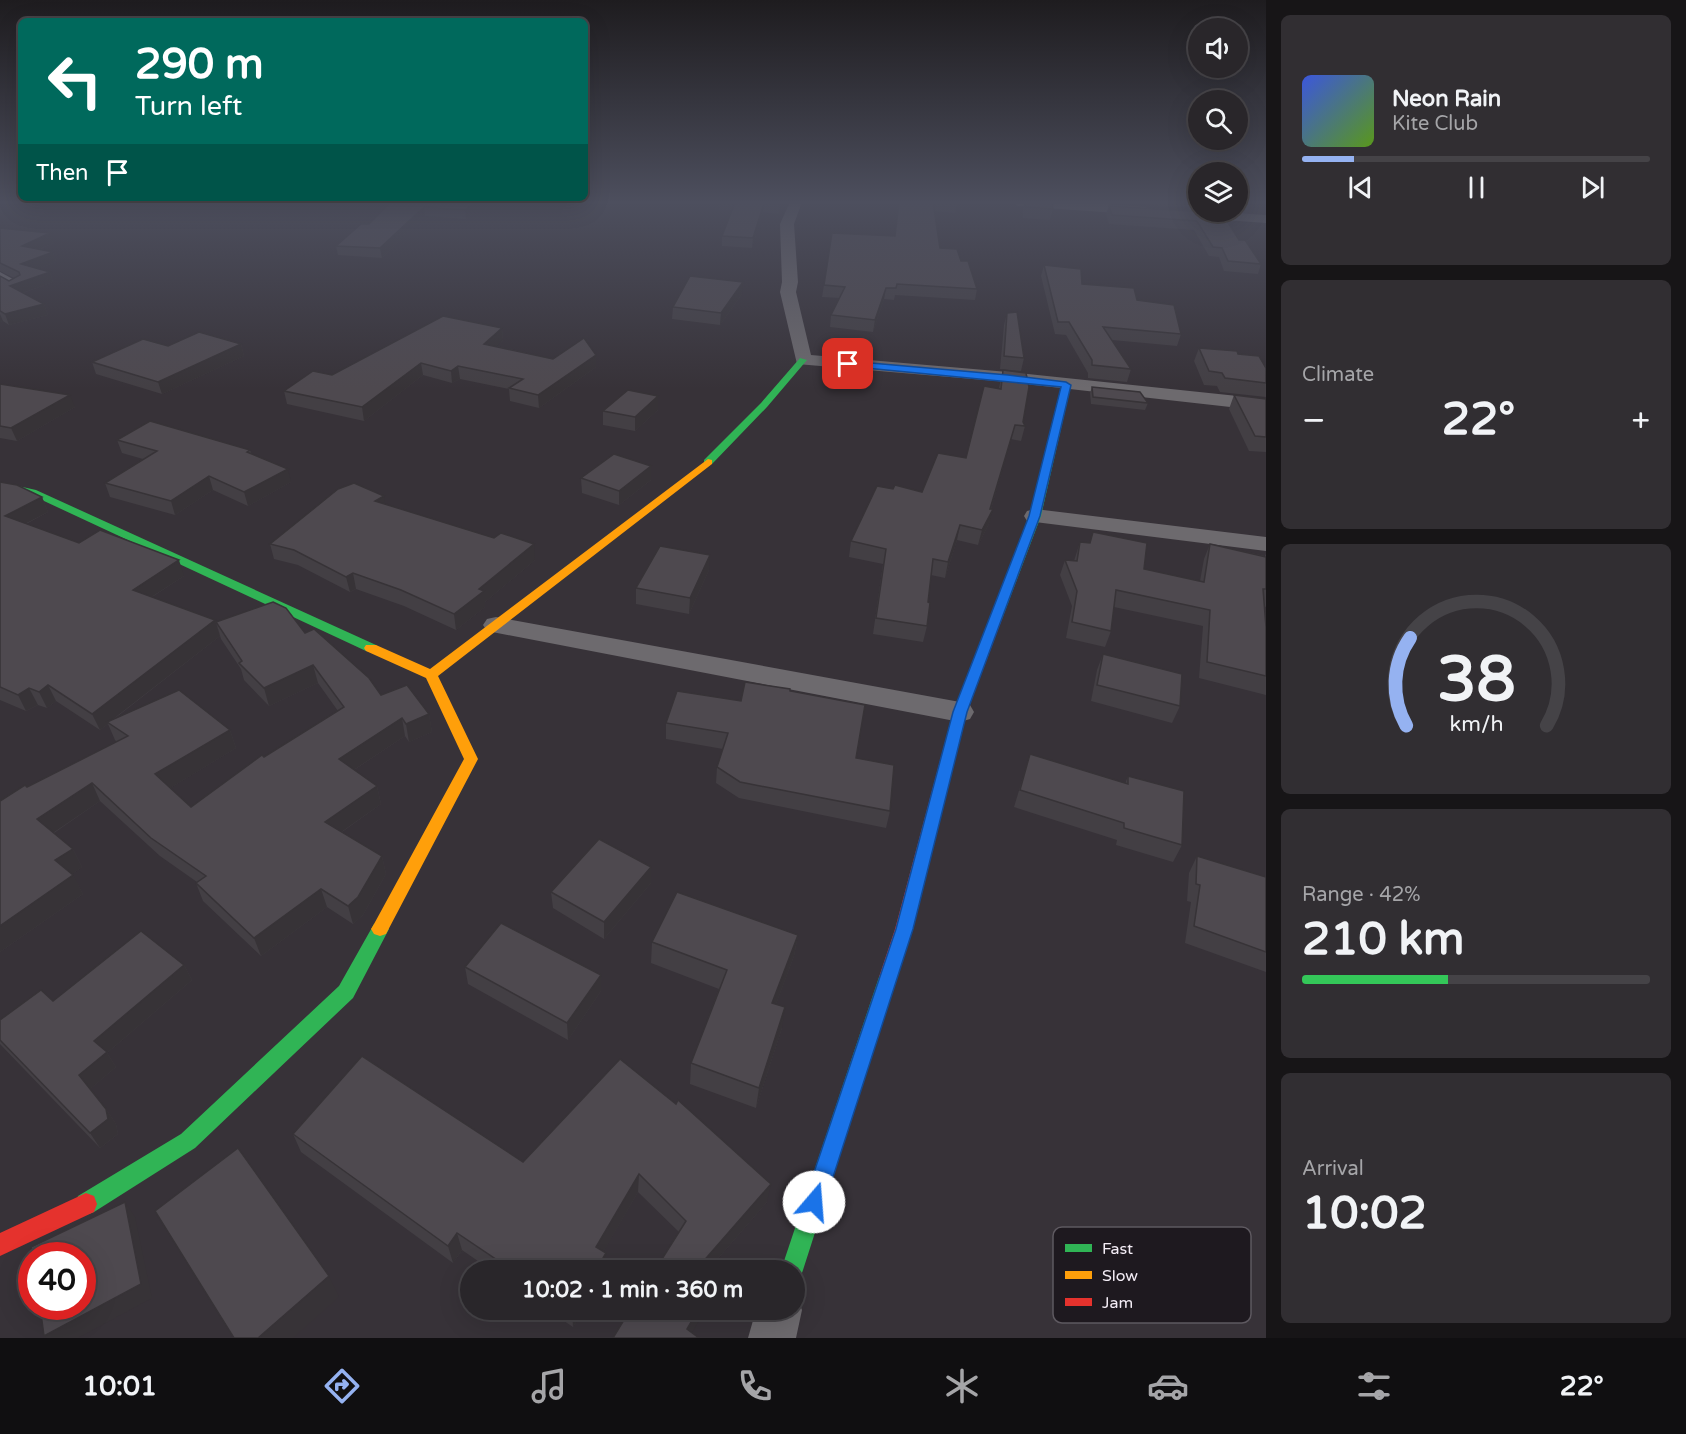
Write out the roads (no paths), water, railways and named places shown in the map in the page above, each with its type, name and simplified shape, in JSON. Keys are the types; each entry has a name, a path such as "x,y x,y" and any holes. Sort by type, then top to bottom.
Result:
{"street":[{"path":"788,264 788,292 803,360"},
{"path":"803,360 1008,377 1266,405"},
{"path":"431,675 710,460 764,405 803,360"},
{"path":"795,1260 904,929 960,712 1035,516 1066,385"},
{"path":"0,485 32,492 431,675 471,759 346,992 188,1141 87,1203 0,1245"},
{"path":"1035,516 1266,544"},
{"path":"496,625 960,712"},
{"path":"772,1338 776,1320"}]}
